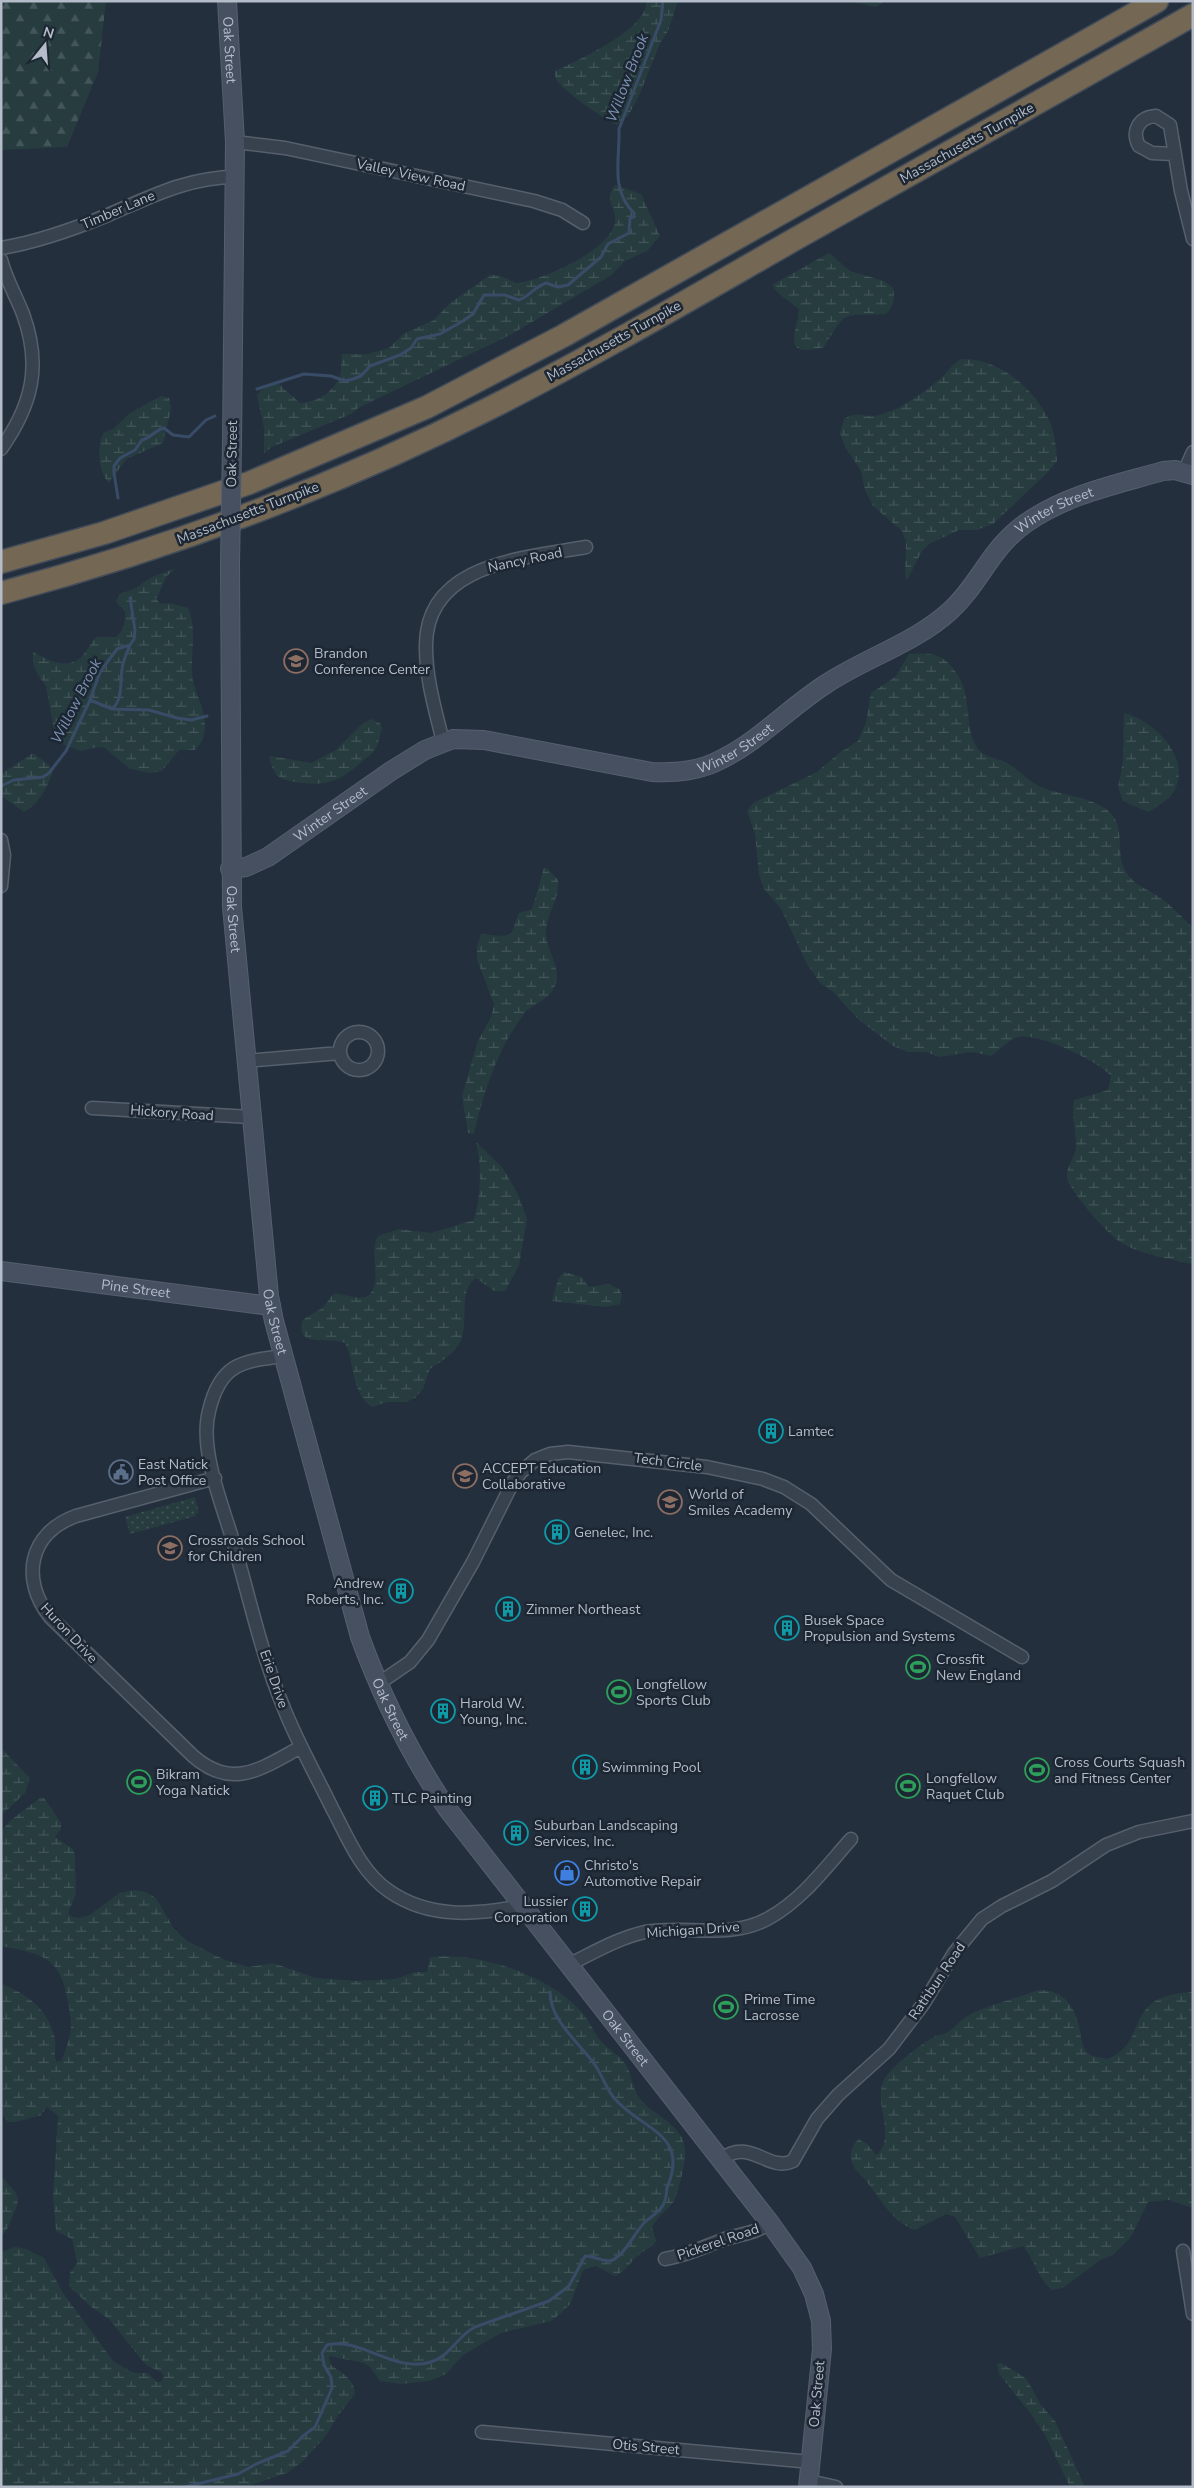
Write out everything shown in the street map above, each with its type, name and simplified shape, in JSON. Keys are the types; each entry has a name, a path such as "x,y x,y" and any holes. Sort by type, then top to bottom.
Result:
{"highway":[{"name":"Massachusetts Turnpike","path":"1,562 104,533 231,490 321,454 427,406 564,336 1157,1"},
{"name":"Massachusetts Turnpike","path":"1,593 98,566 235,519 353,472 467,420 613,343 1193,15"}],"main road":[{"name":"Oak Street","path":"227,1 236,177 230,565 230,868 245,1061 271,1306 360,1637 378,1684 411,1751 433,1788 522,1906 770,2223 802,2268 814,2294 821,2321 822,2349 809,2484"},
{"name":"Winter Street","path":"230,868 251,866 275,853 392,771 443,742 463,738 484,740 652,772 678,773 708,765 740,749 826,683 910,637 948,613 968,591 1001,544 1024,524 1052,507 1082,494 1163,471 1188,474"},
{"name":"Pine Street","path":"1,1270 271,1306"}],"street":[{"name":"Valley View Road","path":"235,142 286,148 534,201 562,210 583,223"},
{"path":"1174,154 1190,212 1193,239"},
{"name":"Timber Lane","path":"1,248 38,240 82,225 183,183 210,178 236,177"},
{"path":"1,260 26,323 31,345 33,371 24,408 1,449"},
{"path":"1188,474 1193,452"},
{"name":"Nancy Road","path":"443,742 428,672 426,646 432,616 440,602 459,581 487,567 586,547"},
{"path":"1,840 4,855 1,886"},
{"path":"245,1061 340,1053"},
{"name":"Hickory Road","path":"92,1108 251,1117"},
{"name":"Erie Drive","path":"284,1356 238,1364 220,1384 210,1406 206,1427 207,1443 215,1478 273,1681 301,1747 356,1853 374,1878 389,1891 416,1905 446,1912 478,1914 522,1906"},
{"name":"Tech Circle","path":"378,1684 410,1662 428,1640 473,1562 513,1482 521,1472 541,1457 568,1452 729,1471 779,1484 818,1510 891,1580 1022,1657"},
{"name":"Huron Drive","path":"215,1478 76,1516 55,1526 42,1542 33,1562 32,1573 35,1593 50,1617 193,1756 209,1768 225,1774 247,1774 301,1747"},
{"name":"Rathbun Road","path":"720,2160 728,2154 740,2150 779,2162 793,2162 820,2115 854,2080 889,2049 924,2002 954,1953 982,1919 997,1909 1052,1881 1106,1845 1140,1832 1193,1821"},
{"name":"Michigan Drive","path":"568,1966 610,1945 645,1932 725,1931 753,1925 768,1919 799,1896 851,1839"},
{"name":"Pickerel Road","path":"665,2259 688,2255 722,2240 755,2232 770,2223"},
{"path":"1183,2251 1193,2314"},
{"name":"Otis Street","path":"482,2432 811,2462"},
{"path":"809,2484 836,2487"}],"green space":[{"path":"1,1 106,1 98,72 67,147 1,150"},
{"path":"646,1 678,1 668,31 660,43 639,96 628,116 617,125 566,90 556,79 555,71 594,52 625,32 644,11"},
{"path":"851,1 885,1 875,7"},
{"path":"615,185 641,194 660,236 647,251 625,261 610,276 510,335 358,408 351,414 272,447 264,453 264,428 257,395 264,389 278,383 300,403 314,400 326,394 336,383 341,370 342,354 367,354 389,348 403,334 434,320 451,302 490,275 498,275 516,283 527,281 557,270 589,253 611,233 615,217 610,196"},
{"path":"829,253 850,271 884,281 893,288 893,302 886,314 848,316 838,325 824,347 802,350 796,347 794,342 799,310 777,292 772,285"},
{"path":"962,359 975,360 1001,369 1024,386 1034,397 1049,420 1055,440 1057,461 1047,473 993,524 977,530 959,530 929,544 922,551 907,580 905,575 906,542 902,531 873,506 865,490 861,471 845,447 840,433 844,419 855,415 878,415 900,407 932,385"},
{"path":"161,396 169,398 171,409 163,443 126,459 109,483 103,473 99,452 103,433 113,429 130,413"},
{"path":"176,568 167,576 156,599 161,604 170,603 188,608 191,616 193,632 192,673 205,725 200,745 195,750 179,750 162,771 151,773 130,769 105,748 99,747 80,751 60,743 54,730 46,686 38,675 33,663 33,652 58,663 71,663 84,654 97,637 116,637 125,622 125,611 116,602 119,594 134,589 152,577"},
{"path":"909,654 935,655 945,660 955,671 961,680 967,701 973,741 981,752 1010,765 1039,786 1091,801 1107,810 1117,822 1121,858 1126,872 1137,884 1166,902 1193,928 1193,1264 1145,1253 1120,1242 1089,1211 1069,1183 1067,1173 1076,1150 1074,1100 1108,1090 1111,1076 1094,1063 1068,1049 1040,1039 1028,1037 1015,1038 991,1056 972,1052 939,1057 926,1052 908,1052 893,1046 858,1019 833,992 820,983 807,964 781,909 764,889 759,875 755,834 747,811 753,803 817,772 839,753 858,741 866,722 871,693 895,677"},
{"path":"1124,713 1136,717 1158,732 1168,743 1175,755 1178,767 1178,780 1173,793 1165,801 1148,812 1123,801 1118,787 1123,762"},
{"path":"371,719 380,723 382,728 375,750 338,779 318,784 302,783 284,779 274,770 269,758 271,756 311,763 336,750 363,723"},
{"path":"33,753 49,765 53,772 38,800 24,812 1,796 1,774"},
{"path":"544,868 547,868 558,880 557,893 546,931 546,938 555,964 556,983 554,989 546,998 524,1014 506,1041 487,1087 474,1134 468,1133 462,1096 477,1043 491,1017 494,1004 477,960 477,946 481,934 503,936 511,934 519,913 532,909"},
{"path":"476,1142 502,1167 518,1194 527,1219 519,1266 505,1291 494,1291 476,1278 470,1284 465,1300 464,1328 459,1344 449,1355 430,1369 423,1389 415,1398 406,1402 387,1402 372,1407 360,1394 345,1343 308,1338 301,1330 302,1321 322,1308 334,1294 359,1298 370,1294 375,1283 374,1249 378,1236 399,1229 431,1233 474,1220 480,1181"},
{"path":"564,1272 582,1277 589,1287 609,1284 619,1289 622,1295 620,1304 606,1307 552,1301 558,1279"},
{"path":"195,1497 199,1513 195,1514 196,1516 130,1534 125,1517"},
{"path":"1,1748 30,1778 25,1793 1,1816"},
{"path":"41,1797 45,1799 61,1823 61,1829 55,1837 73,1849 75,1855 76,1894 68,1913 72,1917 79,1918 90,1915 119,1893 134,1890 146,1892 156,1898 174,1929 187,1941 225,1960 249,1967 273,1963 316,1978 358,1981 395,1979 415,1972 427,1972 430,1957 449,1956 490,1962 511,1968 531,1976 566,1997 580,2010 601,2041 619,2056 627,2066 635,2091 641,2100 674,2127 683,2140 685,2149 684,2160 678,2190 674,2201 652,2227 656,2241 615,2276 596,2266 583,2270 571,2303 551,2321 501,2333 463,2355 446,2374 429,2381 401,2384 380,2381 370,2367 364,2363 329,2356 331,2365 344,2374 353,2384 355,2394 337,2417 325,2437 302,2462 287,2473 245,2487 1,2487 1,2252 15,2247 26,2249 44,2258 63,2293 114,2362 134,2373 147,2373 157,2382 161,2382 164,2376 161,2372 146,2365 109,2319 90,2306 69,2286 70,2273 77,2263 72,2239 56,2231 53,2197 58,2116 47,2107 40,2116 16,2122 8,2122 3,2115 1,1984 28,1998 43,2012 53,2030 57,2062 62,2060 71,2031 70,2011 65,1986 54,1966 38,1955 1,1946 1,1831 11,1820"},
{"path":"1038,1990 1053,1992 1065,1999 1076,2017 1086,2051 1093,2056 1108,2059 1121,2051 1129,2041 1146,2010 1155,2001 1170,1995 1193,1992 1193,2208 1169,2200 1148,2202 1131,2237 1113,2255 1100,2260 1063,2288 1052,2290 1039,2274 1023,2246 980,2258 955,2217 946,2214 915,2230 907,2227 894,2216 856,2170 851,2156 853,2147 859,2139 867,2144 876,2155 882,2148 885,2140 885,2130 881,2091 886,2077 898,2064 936,2036 945,2034 954,2028 969,2015"},
{"path":"1,2176 15,2192 18,2200 15,2212 5,2233 1,2237"},
{"path":"1001,2363 1026,2378 1041,2405 1055,2421 1085,2487 1070,2487 1045,2435 999,2374 997,2364"}],"waterway":[{"name":"Willow Brook","path":"257,389 304,374 331,376 345,381 361,376 370,366 400,355 411,348 417,339 440,334 463,321 473,314 484,295 505,295 519,300 546,283 558,287 568,285 601,257 608,244 629,233 630,218 634,217 634,213 627,204 619,184 619,129 661,20 663,1"},
{"name":"Willow Brook","path":"118,498 114,466 120,458 135,450 142,440 161,429 164,428 173,435 189,437 206,420 215,416"},
{"name":"Willow Brook","path":"1,786 14,780 43,777 49,773 66,751 90,700 100,672 117,649 130,645 134,639 135,630 130,598"},
{"path":"113,708 120,695 124,660 130,645"},
{"path":"90,700 112,709 149,710 191,720 207,716"},
{"path":"185,2487 238,2474 256,2464 288,2451 315,2427 332,2388 331,2377 324,2365 322,2353 327,2345 352,2346 404,2363 418,2364 431,2362 444,2355 463,2335 475,2327 549,2301 569,2286 585,2256 607,2261 618,2257 641,2226 661,2208 665,2201 673,2168 672,2154 667,2143 659,2134 625,2109 614,2098 595,2065 560,2022 551,2003 550,1992"}],"place":[{"name":"Brandon Conference Center","path":"296,661"},
{"name":"Lamtec","path":"771,1431"},
{"name":"East Natick Post Office","path":"121,1472"},
{"name":"ACCEPT Education Collaborative","path":"465,1476"},
{"name":"World of Smiles Academy","path":"670,1502"},
{"name":"Genelec, Inc.","path":"557,1532"},
{"name":"Crossroads School for Children","path":"170,1548"},
{"name":"Andrew Roberts, Inc.","path":"401,1591"},
{"name":"Zimmer Northeast","path":"508,1609"},
{"name":"Busek Space Propulsion and Systems","path":"787,1628"},
{"name":"Crossfit New England","path":"918,1667"},
{"name":"Longfellow Sports Club","path":"619,1692"},
{"name":"Harold W. Young, Inc.","path":"443,1711"},
{"name":"Swimming Pool","path":"585,1767"},
{"name":"Cross Courts Squash and Fitness Center","path":"1037,1770"},
{"name":"Bikram Yoga Natick","path":"139,1782"},
{"name":"Longfellow Raquet Club","path":"908,1786"},
{"name":"TLC Painting","path":"375,1798"},
{"name":"Suburban Landscaping Services, Inc.","path":"516,1833"},
{"name":"Christo's Automotive Repair","path":"567,1873"},
{"name":"Lussier Corporation","path":"585,1909"},
{"name":"Prime Time Lacrosse","path":"726,2007"}]}
